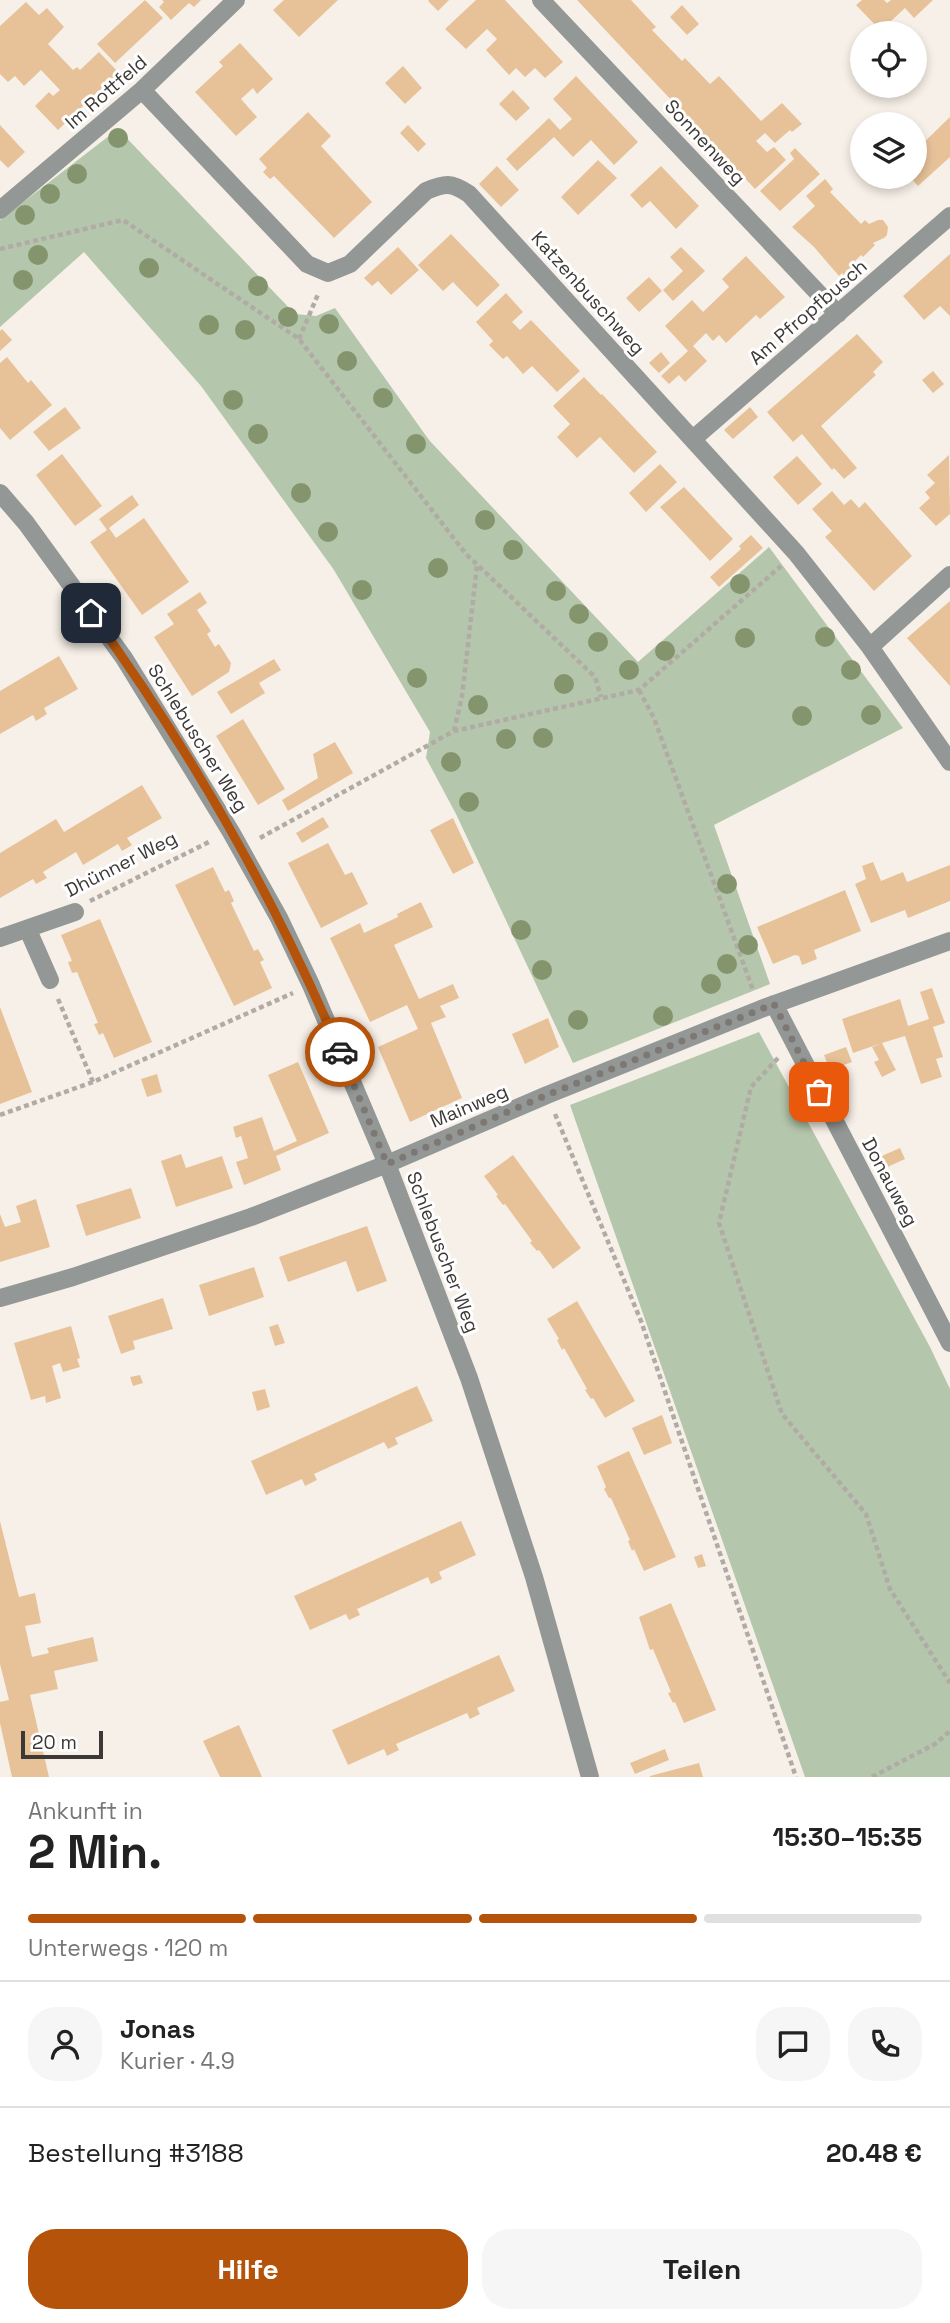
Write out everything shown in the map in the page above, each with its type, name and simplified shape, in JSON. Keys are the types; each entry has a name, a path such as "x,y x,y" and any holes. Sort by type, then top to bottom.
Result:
{"street":[{"name":"Im Rottfeld","path":"0,211 142,90 236,0"},
{"name":"Sonnenweg","path":"541,0 838,314"},
{"path":"142,90 307,264 328,273"},
{"name":"Katzenbuschweg","path":"328,273 350,264 426,191 442,184 456,185 468,194 796,553 870,647 950,762"},
{"name":"Am Pfropfbusch","path":"693,439 950,216"},
{"name":"Schlebuscher Weg","path":"0,493 26,523 124,658 231,832 279,918 311,985 387,1164 478,1405 534,1577 590,1777"},
{"path":"870,647 950,575"},
{"name":"Dhünner Weg","path":"0,939 75,912"},
{"path":"28,930 50,980"},
{"name":"Mainweg","path":"0,1298 73,1277 251,1217 387,1164 547,1095 767,1007 950,941"},
{"name":"Donauweg","path":"767,1007 794,1042 949,1340"}],"path":[{"path":"0,249 123,220 299,339 477,566 595,677 601,697"},
{"path":"299,339 328,273"},
{"path":"240,849 453,731 639,690 796,553"},
{"path":"453,731 461,696 477,566"},
{"path":"639,690 654,718 767,1007"},
{"name":"Dhünner Weg","path":"75,912 78,907 231,832"},
{"path":"50,980 93,1082"},
{"path":"0,1115 93,1082 311,985"},
{"path":"794,1042 751,1087 719,1223 782,1414 866,1514 890,1589 950,1684"},
{"path":"547,1095 641,1321 796,1777"},
{"path":"872,1777 935,1744 950,1731"}],"green space":[{"path":"118,129 295,314 316,316 335,308 429,440 638,662 769,547 903,728 714,825 770,984 573,1063 456,814 426,758 430,732 334,570 201,386 84,252 0,327 0,220"},
{"path":"759,1032 930,1347 950,1389 950,1777 805,1777 570,1105"}],"building":[{"path":"145,0 163,18 115,63 97,44"},
{"path":"162,0 201,0 194,7 189,3 171,20 159,7 164,2"},
{"path":"284,0 338,0 299,37 273,10"},
{"path":"429,0 449,0 438,11"},
{"path":"476,0 505,0 563,62 545,78 535,68 525,77 516,68 509,75 486,50 497,39 487,29 466,49 445,29"},
{"path":"577,0 631,0 656,27 652,30 682,61 685,58 710,84 719,76 761,121 782,103 802,124 775,143 765,133 756,141 767,152 774,147 786,160 755,189"},
{"path":"862,0 884,0 887,3 891,0 933,0 914,18 905,8 891,21 871,21 856,5"},
{"path":"26,2 39,15 47,8 64,27 48,44 73,70 77,67 80,70 99,52 121,75 102,94 99,91 58,130 35,106 49,92 53,96 60,90 41,70 24,86 15,76 8,82 0,74 0,26"},
{"path":"682,5 699,24 687,35 670,17"},
{"path":"240,43 273,79 257,94 253,88 241,99 257,117 236,136 195,92 223,66 219,62"},
{"path":"403,66 422,88 405,104 385,83"},
{"path":"576,76 638,142 614,165 591,140 573,157 554,137 517,171 506,159 549,118 560,130 572,119 553,99"},
{"path":"513,90 530,108 516,121 499,104"},
{"path":"308,112 331,136 321,146 372,202 334,238 274,176 270,179 263,172 267,168 259,159"},
{"path":"950,117 950,157 927,178 927,139"},
{"path":"0,125 25,152 8,168 0,160"},
{"path":"408,125 426,144 418,152 400,133"},
{"path":"795,148 820,174 780,211 760,191 794,159 790,153"},
{"path":"598,160 617,178 578,215 561,197"},
{"path":"497,166 519,190 501,207 479,184"},
{"path":"661,166 699,206 676,229 650,201 642,208 630,195"},
{"path":"825,179 833,189 830,192 861,224 865,220 869,224 883,220 888,227 884,238 873,243 875,245 855,261 857,263 844,275 842,273 839,276 792,227 815,206 806,196"},
{"path":"451,234 500,285 477,307 453,282 443,291 418,265"},
{"path":"398,247 419,270 391,295 378,281 372,286 364,278"},
{"path":"681,247 705,271 673,301 663,290 683,271 670,257"},
{"path":"950,254 950,316 940,306 924,320 903,296"},
{"path":"746,256 785,297 760,319 756,315 726,343 719,335 713,341 706,333 693,346 707,361 685,382 679,375 669,384 661,376 688,351 665,326 692,300 703,312 729,287 722,279"},
{"path":"649,277 662,291 639,312 626,298"},
{"path":"506,293 523,312 512,322 520,330 531,320 580,371 557,392 532,366 523,374 507,356 503,359 489,345 493,341 476,322"},
{"path":"2,329 12,340 0,351 0,331"},
{"path":"857,334 883,362 873,372 876,375 821,426 857,468 844,479 834,468 832,470 802,434 793,442 767,412"},
{"path":"661,352 670,363 659,373 649,363"},
{"path":"7,357 28,383 31,380 52,405 10,440 0,428 0,363"},
{"path":"933,371 944,384 933,393 922,380"},
{"path":"584,377 657,452 634,473 600,437 577,458 557,437 570,424 553,406"},
{"path":"65,407 81,428 49,451 33,432"},
{"path":"750,407 758,417 733,439 724,430"},
{"path":"62,454 102,506 75,526 36,475"},
{"path":"949,455 950,514 936,526 919,508 930,498 925,492 935,483 927,475"},
{"path":"797,456 822,484 798,505 773,477"},
{"path":"660,464 677,482 646,512 629,493"},
{"path":"684,487 733,539 710,561 660,507"},
{"path":"832,491 844,505 851,499 859,508 865,502 912,556 874,591 825,537 832,531 812,509"},
{"path":"132,495 139,505 109,528 116,538 144,518 189,582 142,615 90,542 107,530 99,519"},
{"path":"751,535 763,548 719,587 710,577 741,549 739,546"},
{"path":"200,592 207,603 197,610 211,631 207,634 215,647 219,644 231,663 229,672 192,696 154,637 174,624 167,614"},
{"path":"950,601 950,686 907,638"},
{"path":"59,656 78,689 44,708 47,714 36,721 33,715 0,734 0,691"},
{"path":"274,659 281,670 259,683 265,693 231,714 217,692"},
{"path":"243,719 285,789 258,805 216,736"},
{"path":"335,742 353,773 288,811 282,800 318,778 313,754"},
{"path":"142,785 162,818 127,838 132,845 122,851 118,844 83,865 76,852 43,872 47,878 36,884 33,879 0,898 0,853 56,819 64,832"},
{"path":"323,817 329,827 302,843 296,833"},
{"path":"453,818 474,863 453,874 430,830"},
{"path":"328,843 345,875 352,872 368,904 321,928 288,863"},
{"path":"873,862 881,881 903,872 907,882 950,865 950,901 908,918 905,910 871,923 855,884 866,879 862,866"},
{"path":"213,867 225,892 229,890 234,901 231,903 254,951 258,949 264,960 260,962 272,988 234,1006 175,885"},
{"path":"845,890 861,931 814,950 817,959 802,965 799,956 795,955 773,964 757,927"},
{"path":"421,902 433,927 394,945 419,999 453,984 459,998 440,1006 446,1017 431,1023 462,1098 410,1122 378,1047 418,1029 407,1005 370,1022 330,938 360,923 364,933 398,917 397,914"},
{"path":"100,919 152,1042 114,1058 103,1033 99,1035 94,1024 98,1023 77,972 72,973 68,962 72,961 61,935"},
{"path":"932,988 945,1023 933,1027 943,1057 936,1059 942,1077 921,1084 905,1036 853,1053 842,1019 900,999 908,1026 929,1019 920,992"},
{"path":"0,1007 32,1092 0,1104"},
{"path":"548,1018 559,1047 525,1064 512,1034"},
{"path":"882,1043 896,1070 882,1077 874,1062 879,1060 872,1047"},
{"path":"846,1047 852,1062 830,1070 824,1055"},
{"path":"298,1062 329,1133 276,1156 281,1170 244,1185 236,1162 248,1158 241,1136 236,1138 233,1127 262,1117 274,1151 297,1141 268,1075"},
{"path":"157,1074 162,1092 147,1097 141,1079"},
{"path":"900,1148 905,1159 883,1169 877,1158"},
{"path":"181,1154 186,1168 222,1156 233,1188 176,1207 161,1161"},
{"path":"513,1155 581,1248 553,1269 539,1250 530,1243 532,1241 496,1196 498,1195 484,1176"},
{"path":"131,1188 141,1218 86,1236 76,1205"},
{"path":"36,1199 50,1247 0,1262 0,1214 5,1227 21,1222 16,1206"},
{"path":"367,1226 387,1281 357,1292 346,1261 288,1282 279,1257"},
{"path":"254,1267 264,1297 209,1316 199,1285"},
{"path":"163,1298 173,1329 133,1341 135,1349 121,1354 108,1316"},
{"path":"577,1301 635,1401 605,1418 585,1390 587,1389 564,1348 562,1350 547,1319"},
{"path":"278,1324 285,1343 275,1346 269,1327"},
{"path":"71,1326 80,1367 63,1372 60,1363 52,1366 61,1398 46,1403 45,1396 31,1400 14,1343"},
{"path":"140,1375 143,1383 133,1386 130,1377"},
{"path":"417,1386 433,1421 395,1438 398,1444 388,1449 384,1442 314,1474 317,1480 305,1486 302,1479 266,1495 251,1461"},
{"path":"265,1389 270,1407 257,1411 252,1392"},
{"path":"662,1415 672,1443 644,1455 632,1428"},
{"path":"629,1451 676,1557 644,1571 634,1549 632,1551 628,1541 630,1540 611,1498 604,1489 606,1487 597,1466"},
{"path":"0,1521 19,1597 35,1593 41,1623 25,1626 32,1657 49,1653 47,1648 93,1637 98,1661 54,1671 58,1689 30,1695 49,1777 12,1777 0,1723 0,1702 9,1700 0,1664"},
{"path":"461,1521 476,1555 439,1572 442,1579 431,1584 428,1577 357,1609 360,1615 349,1620 346,1614 310,1630 294,1596"},
{"path":"702,1554 706,1566 698,1568 694,1557"},
{"path":"671,1603 716,1710 684,1723 668,1693 671,1692 653,1649 650,1650 639,1617"},
{"path":"499,1655 515,1691 477,1708 480,1714 470,1719 467,1713 396,1744 399,1750 387,1756 384,1749 348,1765 332,1730"},
{"path":"239,1725 262,1777 220,1777 203,1741"},
{"path":"665,1749 669,1760 635,1774 630,1763"},
{"path":"699,1763 703,1777 650,1777 650,1776"}],"way so far":[{"path":"340,1052 387,1164 547,1095 774,1004 819,1092"}],"route":[{"path":"91,613 124,658 231,832 279,918 340,1052"}]}
